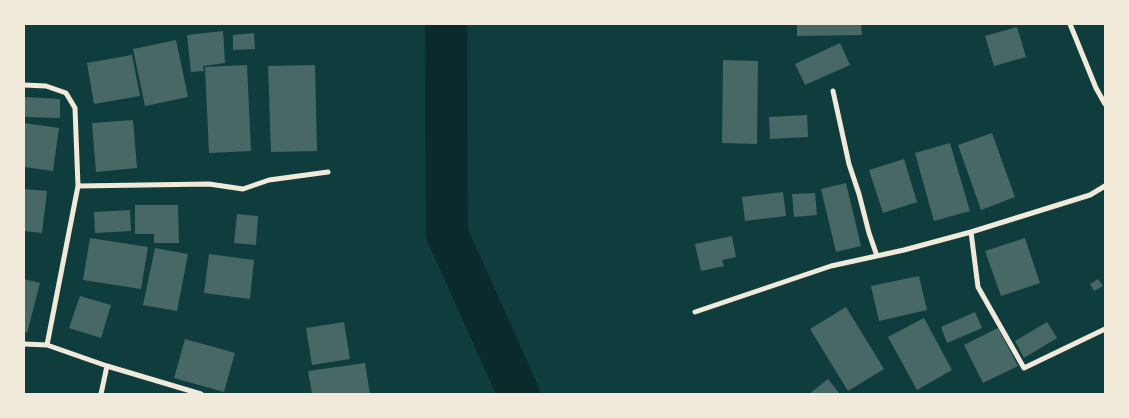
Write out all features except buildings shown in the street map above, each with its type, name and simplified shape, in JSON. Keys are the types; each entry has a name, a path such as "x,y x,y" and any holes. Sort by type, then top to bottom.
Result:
{"street":[{"path":"1070,24 1096,88 1105,104"},
{"path":"24,85 46,86 66,93 75,108 78,186 47,345"},
{"path":"833,92 849,164 877,256"},
{"path":"78,186 209,184 243,189 269,180 328,172"},
{"path":"695,312 831,266 971,232 1090,195 1105,186"},
{"path":"971,232 978,287 1024,368 1105,329"},
{"path":"24,344 47,345 107,366 201,394"},
{"path":"101,394 107,366"}],"waterway":[{"path":"446,24 447,234 519,394"}]}
